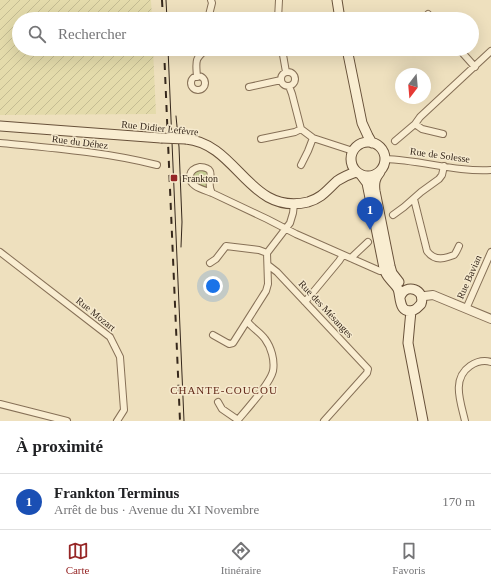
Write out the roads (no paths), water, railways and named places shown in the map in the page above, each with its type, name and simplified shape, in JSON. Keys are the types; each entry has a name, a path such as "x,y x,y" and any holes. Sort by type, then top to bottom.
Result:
{"main road":[{"path":"336,0 339,12"},
{"path":"348,56 362,123 372,142 382,148 384,153 385,164 375,179 374,186 390,266 395,278 405,286 418,292 421,297 420,305 415,310 408,310 402,307 400,304 398,289 386,274 367,183 353,168 351,162 351,157 361,137 362,123"},
{"name":"Rue Didier Lefèvre","path":"0,126 186,139 204,143 214,149 267,198 281,203 294,204 313,200 323,195 344,177 359,173"},
{"path":"356,148 367,142 372,142"},
{"name":"Rue Didier Lefèvre","path":"338,181 351,162"},
{"path":"359,173 370,177 380,172"},
{"path":"400,297 403,292 412,289"},
{"path":"411,310 408,343 423,421"}],"street":[{"path":"210,12 212,0"},
{"path":"278,12 279,0"},
{"path":"395,141 416,124 420,117 491,51"},
{"path":"197,77 196,63 199,56"},
{"path":"283,56 286,72"},
{"path":"465,56 475,67"},
{"path":"286,72 291,72 295,76 296,79 294,84 289,86 284,85 281,80 282,75 286,72"},
{"path":"249,88 281,80"},
{"path":"289,86 301,129 313,138 356,148"},
{"path":"416,124 422,129 443,134"},
{"path":"261,139 295,132 301,129"},
{"path":"301,165 313,138"},
{"name":"Rue du Déhez","path":"0,143 90,152 138,160 157,165"},
{"name":"Rue de Solesse","path":"385,159 475,171 491,170"},
{"path":"393,215 439,179 442,175 444,166"},
{"path":"212,193 210,186 211,176 209,170 203,167 193,170 190,176 192,182 197,187 296,234 380,271"},
{"path":"414,199 427,251 430,255 437,258 449,257 454,255 459,246"},
{"path":"213,335 229,344 233,343 266,291 268,284 267,253 290,223 294,204"},
{"path":"351,258 368,242"},
{"path":"210,263 216,260 226,246 260,250 267,253"},
{"name":"Rue Mozart","path":"0,252 110,337 120,357 124,410 117,421"},
{"name":"Rue Bavian","path":"466,309 491,252"},
{"path":"305,302 343,255"},
{"name":"Rue des Mésanges","path":"268,265 277,272 368,369 367,373 324,421"},
{"path":"421,297 433,295 491,319"},
{"path":"218,402 222,409 237,420 269,381 273,371 271,349 265,338 247,321"},
{"path":"465,421 458,383 461,375 474,363 485,361 491,362"},
{"path":"0,404 66,421"}],"tram line":[{"path":"166,0 167,12"},
{"path":"168,56 184,421"},
{"path":"176,116 179,147 182,222 181,247"}],"railway":[{"path":"162,0 163,12"},
{"path":"164,56 180,421"}],"place":[{"name":"Frankton","path":"174,178"},
{"name":"Frankton Terminus","path":"370,230"}],"district":[{"name":"CHANTE-COUCOU","path":"224,390"}]}
